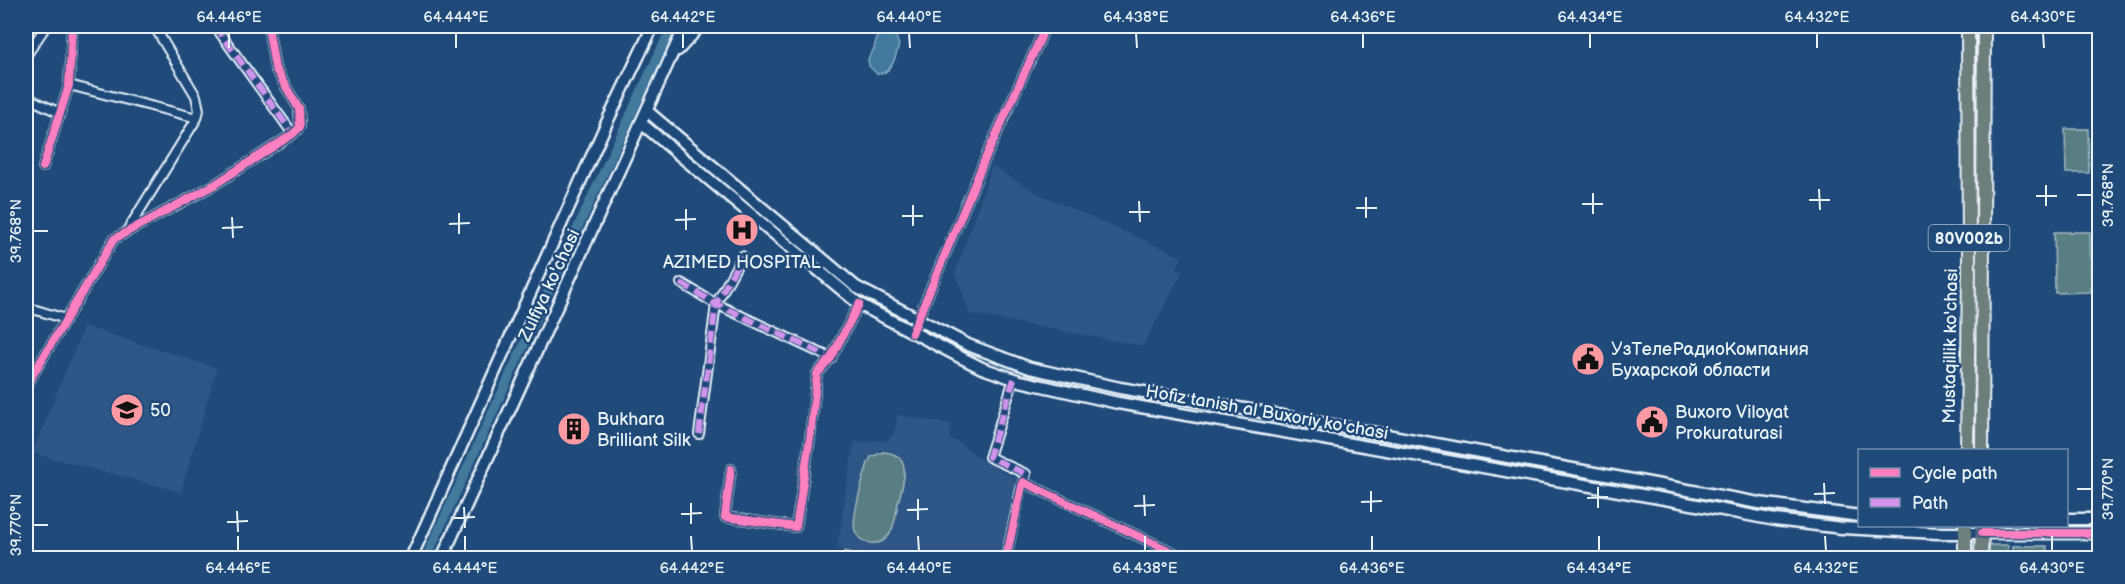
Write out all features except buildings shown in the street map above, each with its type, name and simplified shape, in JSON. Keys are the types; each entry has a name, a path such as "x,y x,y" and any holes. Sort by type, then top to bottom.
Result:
{"main road":[{"name":"Zulfiya ko'chasi","path":"411,558 608,120 653,26"},
{"name":"Zulfiya ko'chasi","path":"442,558 685,26"},
{"path":"672,57 700,26"},
{"name":"Mustaqillik ko'chasi","path":"1967,449 1968,26"},
{"name":"Mustaqillik ko'chasi","path":"1982,449 1984,26"},
{"name":"Hofiz tanish al Buxoriy ko'chasi","path":"647,111 856,287 968,345 1030,368 1120,388 1759,503 1858,516"},
{"name":"Hofiz tanish al Buxoriy ko'chasi","path":"641,123 855,301 982,368 1014,379 1118,404 1775,520 1842,528 2100,533"},
{"path":"1545,478 1548,464"},
{"path":"2068,519 2100,519"},
{"path":"1981,558 1982,529"},
{"path":"1965,530 1965,558"}],"street":[{"path":"26,56 46,26"},
{"path":"44,167 69,85 72,26"},
{"path":"127,232 197,118 199,110 196,96 154,26"},
{"path":"215,26 293,134"},
{"path":"26,386 114,239 214,185 293,134 300,127 299,110 275,68 268,26"},
{"path":"912,333 985,159 1041,38 1044,26"},
{"path":"69,85 197,118"},
{"path":"26,97 60,113"},
{"path":"699,434 716,304 742,256"},
{"path":"681,283 716,304 831,358"},
{"path":"731,469 725,517 796,527 817,374 831,358 855,301"},
{"path":"26,307 66,319"},
{"path":"1006,558 1026,474 989,457 1014,379"},
{"path":"1023,482 1185,558"}],"shaded area":[{"path":"884,31 895,34 899,45 890,68 877,74 869,66 868,59 874,49 877,36"},
{"path":"992,166 1039,194 1182,257 1176,270 1183,271 1143,346 970,314 955,273"},
{"name":"50","path":"84,326 217,368 181,492 32,453"},
{"path":"897,415 951,424 949,439 958,442 987,463 1018,480 1002,558 887,558 837,548 854,442 888,440 895,431"}],"green space":[{"path":"2065,129 2088,129 2089,173 2066,173"},
{"path":"2054,232 2090,232 2091,292 2055,293"},
{"path":"883,452 900,458 903,464 904,479 891,532 881,542 871,543 858,536 854,525 858,498 868,463 871,457"},
{"path":"1990,545 2008,545 2008,558 1988,558"},
{"path":"2013,546 2047,546 2047,558 2012,558"},
{"path":"844,551 878,558 843,558"}],"waterway":[{"path":"426,558 672,26"}],"marked path":[{"path":"215,26 293,134"},
{"path":"699,434 716,304 742,256"},
{"path":"681,283 716,304 831,358"},
{"path":"1014,379 989,457 1026,474 1022,485"}],"cycle path":[{"path":"43,167 69,85 72,26"},
{"path":"26,386 114,239 214,185 293,134 300,127 299,109 275,68 268,26"},
{"path":"912,333 1044,26"},
{"path":"731,469 725,517 796,527 817,374 831,358 859,304"},
{"path":"1006,558 1023,482 1185,558"},
{"path":"1982,533 2100,533"}],"place":[{"name":"AZIMED HOSPITAL","path":"742,230"},
{"name":"УзТелеРадиоКомпания Бухарской области","path":"1588,359"},
{"name":"50","path":"127,410"},
{"name":"Buxoro Viloyat Prokuraturasi","path":"1652,422"},
{"name":"Bukhara Brilliant Silk","path":"574,429"}]}
